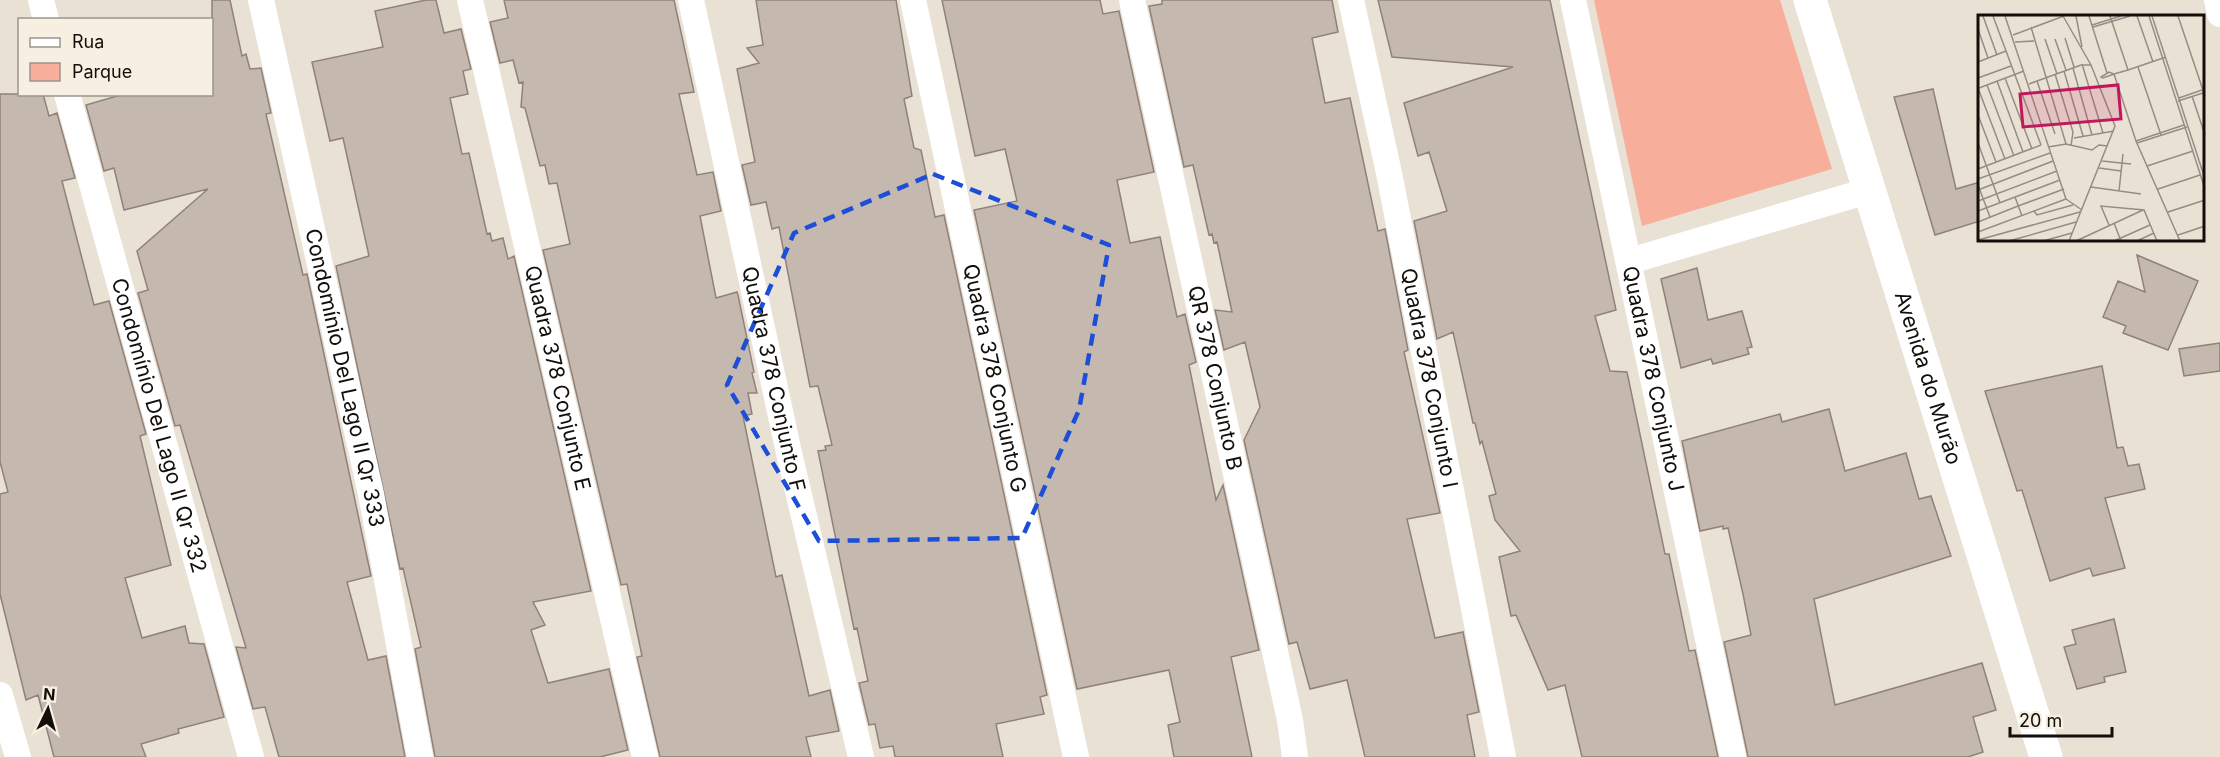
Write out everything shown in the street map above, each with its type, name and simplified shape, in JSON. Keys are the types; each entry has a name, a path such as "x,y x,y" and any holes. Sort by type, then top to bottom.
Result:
{"street":[{"path":"41,0 46,18"},
{"name":"Condomínio Del Lago II Qr 333","path":"261,0 371,494 420,757"},
{"name":"Quadra 378 Conjunto E","path":"470,0 645,757"},
{"name":"Quadra 378 Conjunto F","path":"691,0 789,453 861,757"},
{"name":"Quadra 378 Conjunto G","path":"914,0 1076,757"},
{"name":"QR 378 Conjunto B","path":"1132,0 1290,720 1295,757"},
{"name":"Quadra 378 Conjunto I","path":"1351,0 1389,173 1503,757"},
{"name":"Quadra 378 Conjunto J","path":"1573,0 1733,757"},
{"name":"Avenida do Murão","path":"1810,0 2046,757"},
{"path":"2217,0 2220,14"},
{"name":"Condomínio Del Lago II Qr 332","path":"68,96 251,757"},
{"path":"1630,261 1871,190"},
{"path":"0,695 18,757"}],"highlighted area":[{"path":"933,174 1109,245 1079,410 1022,538 819,541 727,385 794,233"}],"green space":[{"path":"1594,0 1780,0 1832,169 1642,226"}],"building":[{"path":"212,0 230,0 242,56 246,54 250,69 261,68 271,113 266,114 303,275 307,274 371,576 347,582 368,660 386,656 405,757 279,757 265,707 253,709 236,647 246,648 180,425 175,426 138,293 148,290 137,251 208,189 124,210 114,168 104,171 86,105 117,96 213,96"},
{"path":"436,0 444,33 461,29 471,69 463,71 468,94 450,98 462,154 469,153 487,234 490,233 492,241 503,238 508,259 514,256 591,591 533,602 545,625 531,630 548,683 609,669 628,750 600,757 435,757 415,649 421,647 403,568 400,569 336,266 369,256 343,138 330,141 312,62 383,47 375,11"},
{"path":"504,0 674,0 694,92 679,94 697,175 713,172 721,211 700,216 716,298 737,292 754,372 752,373 757,393 748,393 752,414 743,416 776,577 782,575 809,696 830,690 839,731 806,737 811,757 660,757 637,657 642,656 627,584 621,585 543,250 570,244 557,183 549,184 545,165 540,166 525,108 521,107 523,82 519,83 513,60 500,63 490,22 508,18"},
{"path":"756,0 896,0 912,96 904,99 914,148 921,150 935,217 944,215 1047,695 1040,697 1044,714 996,724 1003,757 895,757 893,746 880,748 875,724 869,725 859,683 868,681 857,628 854,629 818,451 826,450 825,446 832,445 818,386 810,387 779,227 772,229 766,202 751,205 742,165 755,162 737,69 759,63 747,48 763,45"},
{"path":"942,0 1100,0 1103,14 1119,11 1154,172 1117,180 1130,243 1160,237 1177,317 1185,314 1196,362 1189,365 1216,500 1223,485 1259,650 1231,657 1252,757 1174,757 1168,725 1180,722 1169,670 1077,689 974,210 1017,201 1005,149 975,156"},
{"path":"1162,0 1332,0 1338,32 1312,38 1325,103 1350,98 1378,231 1385,229 1408,350 1404,352 1440,513 1407,519 1435,638 1463,632 1479,712 1467,715 1475,757 1365,757 1347,680 1310,689 1297,642 1289,644 1244,440 1260,407 1245,342 1224,350 1215,310 1232,312 1217,242 1214,243 1212,234 1209,235 1193,165 1184,167 1149,6 1162,4"},
{"path":"1378,0 1550,0 1616,310 1595,316 1610,371 1627,372 1665,554 1669,554 1689,651 1695,650 1718,757 1582,757 1565,685 1548,690 1516,615 1511,616 1499,557 1520,551 1495,520 1489,496 1496,494 1482,441 1480,444 1475,423 1473,423 1453,332 1437,339 1414,221 1447,211 1429,152 1418,156 1404,103 1513,67 1392,57"},
{"path":"1933,89 1956,189 1978,183 1978,222 1935,235 1894,97"},
{"path":"0,94 44,96 49,116 57,113 75,178 62,181 94,305 109,301 146,434 140,436 171,565 125,578 142,638 185,626 189,643 204,644 224,717 178,729 179,733 141,744 146,757 54,757 38,695 26,700 0,594 0,494 8,492 0,462"},
{"path":"2137,255 2198,281 2168,350 2123,333 2126,326 2103,317 2118,281 2145,292"},
{"path":"1697,268 1708,320 1742,311 1752,347 1747,348 1749,354 1713,364 1711,359 1681,368 1661,279"},
{"path":"2220,343 2220,371 2184,376 2179,349"},
{"path":"2102,366 2117,448 2123,447 2128,466 2139,464 2145,489 2105,498 2125,568 2093,576 2090,568 2050,581 2022,490 2017,491 1985,391"},
{"path":"1829,409 1845,471 1906,453 1919,499 1931,496 1951,556 1814,599 1835,705 1982,663 1996,710 1973,717 1983,752 1968,757 1748,757 1724,642 1751,635 1743,594 1728,528 1723,529 1723,526 1700,531 1682,441 1780,414 1782,422"},
{"path":"2114,619 2126,672 2104,677 2105,682 2077,689 2064,647 2076,644 2072,630"}]}
